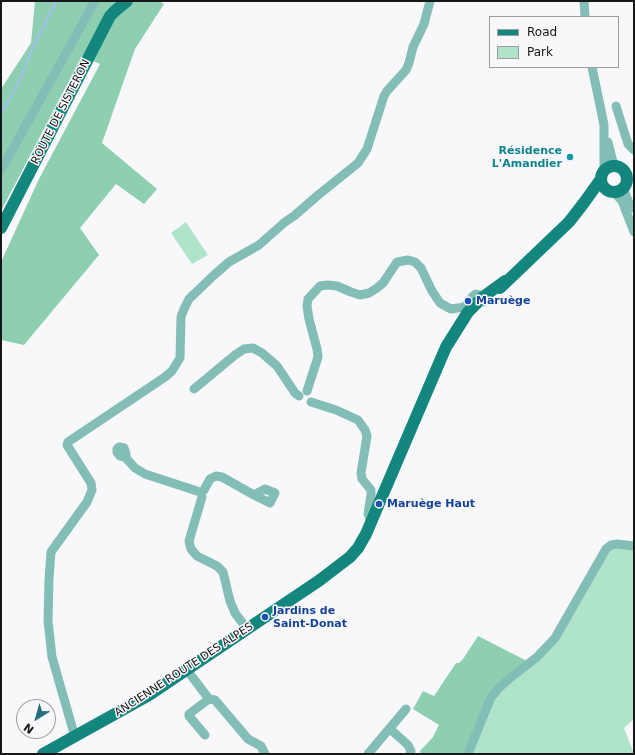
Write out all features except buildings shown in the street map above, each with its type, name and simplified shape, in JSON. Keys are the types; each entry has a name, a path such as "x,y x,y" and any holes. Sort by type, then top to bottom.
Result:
{"main road":[{"name":"ROUTE DE SISTERON","path":"1,228 110,16 127,1"},
{"name":"ANCIENNE ROUTE DES ALPES","path":"43,754 149,695 343,563 360,545 372,523 435,370 446,346 458,330 469,311 484,300 569,222 583,204 615,171"},
{"path":"615,171 626,175 626,180 617,189 602,185 615,171"},
{"name":"ANCIENNE ROUTE DES ALPES","path":"583,204 593,196 617,189 634,177"}],"street":[{"path":"1,170 94,1"},
{"path":"74,737 52,657 48,621 51,552 87,502 92,490 91,483 67,445 68,442 172,371 180,358 182,317 185,305 189,299 224,266 259,245 358,163 366,149 384,96 406,70 413,47 424,24 430,1"},
{"path":"584,1 585,16"},
{"path":"592,68 615,171"},
{"path":"604,124 618,112 628,144 634,150"},
{"path":"617,189 634,217"},
{"path":"617,189 634,232"},
{"path":"194,389 244,348 253,348 262,353 277,366 295,393 303,393 318,357 309,319 307,306 308,299 320,286 328,284 338,286 360,295 369,293 383,283 397,262 408,260 415,262 426,276 432,292 440,303 451,309 469,311"},
{"path":"311,402 336,410 358,420 365,430 367,436 360,472 362,479 372,495 368,514 372,523"},
{"path":"125,457 135,468 145,474 201,493"},
{"path":"247,629 235,614 230,601 223,572 217,566 197,556 191,549 189,541 201,493 210,479 216,476 222,478 254,495"},
{"path":"468,754 492,696 510,678 537,657 555,638 606,549 611,545 617,544 634,546"},
{"path":"187,670 209,699 215,700 248,739 260,746 265,754"},
{"path":"205,735 189,716 189,714 209,699"},
{"path":"368,754 406,709"},
{"path":"390,729 408,745 411,751 410,754"}],"green space":[{"path":"35,1 159,1 164,4 135,49 102,143 157,189 144,204 116,184 80,228 99,255 24,345 1,340 1,262 39,179 100,64 82,56 1,211 1,89 31,43"},
{"path":"186,222 208,255 192,264 171,233"},
{"path":"613,547 634,549 634,719 624,728 634,754 472,754 495,699 500,691 534,664"},
{"path":"478,636 527,661 510,673 464,754 421,754 420,751 433,737 439,725 413,709 423,691 434,696 456,663 459,663 463,659"}],"waterway":[{"path":"1,113 17,86 29,56 56,1"}],"place":[{"name":"Résidence L'Amandier","path":"570,157"},
{"name":"Maruège","path":"468,301"},
{"name":"Maruège Haut","path":"379,504"},
{"name":"Jardins de Saint-Donat","path":"265,617"}]}
